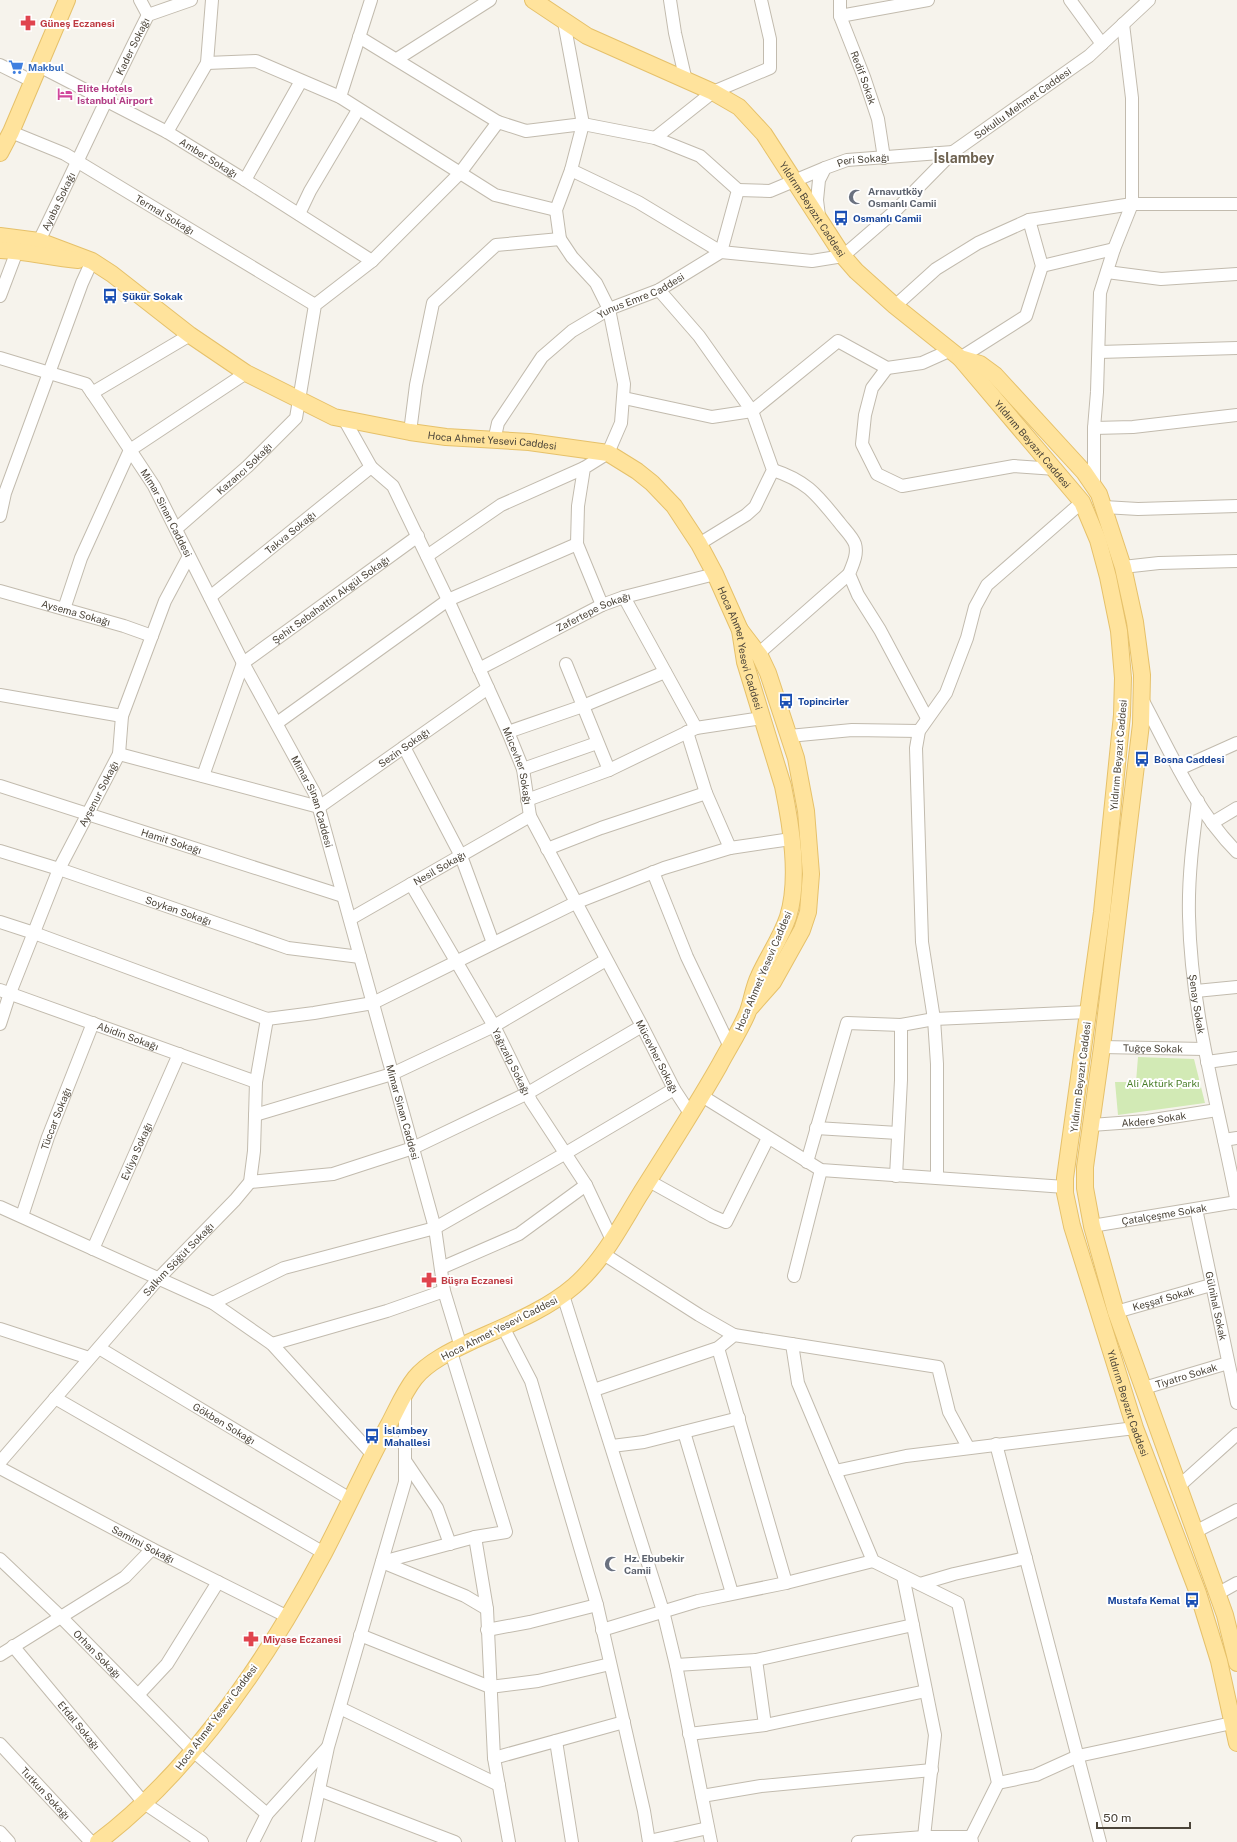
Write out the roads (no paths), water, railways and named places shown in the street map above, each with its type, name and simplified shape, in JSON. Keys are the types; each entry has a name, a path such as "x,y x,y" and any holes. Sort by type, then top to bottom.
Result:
{"main road":[{"path":"0,153 11,132 68,0"},
{"name":"Yıldırım Beyazıt Caddesi","path":"533,0 587,36 713,92 739,107 764,134 796,180 843,256 856,271 895,306 955,354 1082,502 1098,540 1108,577 1119,630 1123,678 1122,715 1116,783 1065,1187 1072,1226 1135,1428 1198,1593 1219,1660 1237,1743"},
{"name":"Hoca Ahmet Yesevi Caddesi","path":"0,236 21,237 39,241 92,261 112,274 190,335 246,373 334,417 410,432 494,441 529,442 608,453 652,483 674,506 699,544 715,574 740,630 745,662 783,786 791,838 793,878 792,899 788,918 758,977 748,1011 730,1047 702,1096 612,1240 593,1266 563,1295 503,1327 456,1349 422,1371 405,1393 372,1454 324,1553 288,1617 244,1682 193,1751 144,1803 123,1823 98,1842"},
{"name":"Hoca Ahmet Yesevi Caddesi","path":"0,250 17,251 52,258 92,261"},
{"path":"955,354 980,364 995,375 1084,472 1094,487 1104,507 1123,567 1140,653 1142,699 1102,1047 1085,1167 1085,1188 1092,1226 1116,1312 1225,1615 1236,1656"},
{"path":"740,630 758,654 768,673 789,736 801,781 806,811 811,874 808,912 802,930 773,982 748,1011"}],"street":[{"path":"140,0 148,16"},
{"name":"Kader Sokağı","path":"78,162 105,100 148,16 191,0"},
{"path":"167,132 207,63 212,0"},
{"path":"340,97 371,0"},
{"path":"397,59 490,0"},
{"path":"670,0 675,34 686,81"},
{"path":"655,138 713,92 770,68 770,39 761,0"},
{"name":"Redif Sokak","path":"840,0 840,16 864,77 878,119 884,158"},
{"path":"840,16 927,0"},
{"path":"1070,0 1102,44"},
{"name":"Sokullu Mehmet Caddesi","path":"843,256 895,212 953,152 1089,56 1149,0"},
{"path":"427,556 501,505 584,468 608,453 621,423 624,384 609,309 596,283 572,256 560,239 556,210 571,170 583,124 564,22"},
{"path":"1094,487 1094,428 1100,293 1114,249 1132,204 1132,98 1123,24"},
{"path":"359,37 498,122 526,131 583,124 655,138 700,156 738,190 770,191 825,168"},
{"path":"207,63 256,61 340,97 358,110 495,195 556,210"},
{"path":"0,66 32,82"},
{"name":"Amber Sokağı","path":"39,66 167,132 299,214 372,262"},
{"path":"245,180 301,81"},
{"path":"299,214 310,191 358,110"},
{"path":"315,305 372,262 460,173 498,122"},
{"name":"Termal Sokağı","path":"11,132 65,154 315,305"},
{"name":"Peri Sokağı","path":"819,217 817,200 818,180 825,168 847,160 953,152"},
{"name":"Ayaba Sokağı","path":"39,241 78,162"},
{"path":"571,170 638,202 721,252 812,261 843,256"},
{"path":"721,252 738,190"},
{"path":"895,306 936,269 978,243 1029,220 1132,204 1237,204"},
{"path":"624,398 712,417 752,411 838,341 888,368 922,363 955,354 1026,316 1042,266 1029,220"},
{"path":"410,432 416,384 433,302 496,244 560,239"},
{"path":"1042,266 1114,249"},
{"path":"0,296 17,251"},
{"name":"Yunus Emre Caddesi","path":"494,441 498,423 542,356 572,331 609,309 659,290 721,252"},
{"path":"0,516 5,493 82,283 92,261"},
{"path":"1107,272 1162,279 1237,274"},
{"path":"659,290 699,336 752,411 773,470 755,507 746,515 699,544"},
{"name":"Kazancı Sokağı","path":"176,530 248,466 296,418 315,305"},
{"path":"92,393 190,335"},
{"path":"1098,352 1237,348"},
{"name":"Mimar Sinan Caddesi","path":"0,358 86,384 154,486 243,663 315,794 435,1228 444,1291 456,1349 506,1532 475,1537"},
{"path":"888,368 872,388 865,415 862,444 877,474 902,486 1014,466 1056,470"},
{"path":"64,609 80,558 130,450 246,373"},
{"path":"1094,428 1133,427 1237,415"},
{"name":"Mücevher Sokağı","path":"344,419 371,467 394,486 508,732 523,769 530,816 674,1089 690,1115"},
{"name":"Takva Sokağı","path":"210,598 371,467"},
{"path":"584,468 578,506 577,544 602,605"},
{"path":"758,654 849,574 855,558 855,545 850,536 816,493 798,479 773,470"},
{"path":"937,1178 937,1064 934,1019 922,935 916,748 919,731 946,693 967,638 975,606 987,585 1082,502"},
{"path":"1104,507 1138,509 1237,506"},
{"name":"Şehit Sebahattin Akgül Sokağı","path":"243,663 418,536"},
{"path":"277,723 448,600 577,544"},
{"path":"119,754 122,716 165,601 189,556"},
{"path":"1123,567 1159,563 1237,561"},
{"name":"Zafertepe Sokağı","path":"479,669 602,605 624,597 715,574"},
{"path":"849,574 858,595 880,630 927,718"},
{"name":"Aysema Sokağı","path":"0,591 124,626 152,636"},
{"path":"624,597 665,672 692,730 706,793 730,848"},
{"path":"203,776 243,663"},
{"path":"566,664 609,770"},
{"path":"508,732 583,706 665,672"},
{"name":"Sezin Sokağı","path":"319,807 488,688"},
{"path":"0,695 122,716"},
{"path":"1142,699 1179,769 1198,801 1212,823 1237,852"},
{"path":"527,800 609,770 692,730 762,718"},
{"path":"789,736 852,730 919,731"},
{"path":"523,769 597,743"},
{"path":"1179,769 1237,743"},
{"path":"404,747 460,856 494,942"},
{"name":"Ayşenur Sokağı","path":"0,1024 5,992 34,933 59,869 119,754 319,807"},
{"name":"Hamit Sokağı","path":"0,786 87,816 343,896"},
{"path":"547,849 601,828 706,793"},
{"name":"Şenay Sokak","path":"1198,801 1192,847 1189,916 1196,991 1204,1049 1236,1187 1237,1203"},
{"path":"1212,823 1237,808"},
{"name":"Nesil Sokağı","path":"350,919 530,816"},
{"path":"0,922 34,933 267,1019 314,1014 373,1004 494,942 575,903 653,872 730,848 791,838"},
{"name":"Soykan Sokağı","path":"0,850 288,948 360,957"},
{"path":"653,872 687,957 730,1047"},
{"name":"Yağızalp Sokağı","path":"411,884 494,1026 528,1093 586,1185 612,1240"},
{"path":"255,1115 392,1074 494,1026 606,960"},
{"path":"1196,991 1237,987"},
{"name":"Abidin Sokağı","path":"5,992 256,1082"},
{"path":"806,1162 847,1023 901,1025 934,1019 1088,1012"},
{"path":"267,1019 256,1082 254,1151 250,1182 333,1174 413,1148 528,1093 642,1026"},
{"name":"Tüccar Sokağı","path":"22,1216 48,1137 93,1023"},
{"path":"896,1176 901,1025"},
{"name":"Tuğçe Sokak","path":"1102,1047 1204,1049"},
{"name":"Evliya Sokağı","path":"93,1249 179,1054"},
{"path":"1207,1062 1237,1058"},
{"path":"213,1303 284,1268 435,1228 674,1089"},
{"path":"702,1096 820,1170 1065,1187"},
{"name":"Akdere Sokak","path":"1091,1125 1146,1121 1217,1110"},
{"path":"816,1128 898,1133"},
{"path":"649,1180 712,1216 726,1222 768,1138"},
{"path":"1224,1140 1237,1138"},
{"path":"794,1276 820,1170"},
{"name":"Salkım Söğüt Sokağı","path":"0,1462 159,1278 235,1200 250,1182"},
{"path":"441,1268 519,1234 586,1185"},
{"name":"Çatalçeşme Sokak","path":"1092,1226 1237,1203"},
{"path":"0,1207 213,1303 272,1344 372,1454"},
{"name":"Gülnihal Sokak","path":"1196,1209 1237,1404"},
{"path":"602,1253 699,1315 734,1335 938,1367 949,1412 968,1447"},
{"name":"Keşşaf Sokak","path":"1116,1312 1211,1286"},
{"path":"272,1344 387,1311 444,1291"},
{"path":"563,1295 663,1611 676,1665 711,1842"},
{"path":"503,1327 531,1381 597,1605 644,1810 649,1842 708,1828"},
{"path":"0,1329 89,1358"},
{"path":"594,1390 718,1348 734,1335"},
{"path":"792,1344 798,1383 873,1561 958,1603 998,1783 971,1839 924,1837 858,1842"},
{"name":"Gökben Sokağı","path":"99,1348 350,1499"},
{"path":"718,1348 786,1583"},
{"name":"Tiyatro Sokak","path":"1144,1388 1228,1363"},
{"path":"308,1842 328,1747 405,1482 405,1393"},
{"path":"55,1398 324,1553"},
{"path":"612,1446 644,1442 739,1418"},
{"path":"835,1471 906,1456 968,1447 1135,1428"},
{"path":"684,1432 732,1593"},
{"path":"1178,1487 1237,1434"},
{"path":"996,1444 1100,1842"},
{"path":"406,1462 437,1508 450,1544"},
{"name":"Samimi Sokağı","path":"0,1468 152,1549 288,1617"},
{"path":"1195,1532 1237,1510"},
{"path":"382,1562 475,1537 486,1609 494,1758 509,1842"},
{"path":"0,1655 125,1576 152,1549"},
{"path":"920,1584 954,1574 1026,1558"},
{"name":"Orhan Sokağı","path":"0,1559 61,1617 193,1751 267,1814"},
{"path":"602,1630 663,1611 732,1593 786,1583 873,1561"},
{"path":"382,1562 465,1596 486,1609"},
{"path":"903,1576 935,1735 924,1837"},
{"path":"138,1695 167,1664 218,1582"},
{"path":"1217,1594 1237,1583"},
{"path":"487,1630 530,1622 597,1605"},
{"path":"676,1665 756,1660 913,1625"},
{"path":"360,1636 490,1687 538,1681 610,1664"},
{"name":"Efdal Sokağı","path":"13,1646 144,1803 202,1842"},
{"path":"756,1660 765,1725"},
{"path":"689,1734 765,1725 926,1692"},
{"path":"340,1708 499,1785"},
{"path":"494,1758 624,1722"},
{"path":"998,1783 1036,1775 1078,1756 1232,1723"},
{"path":"556,1740 572,1842"},
{"name":"Tutkun Sokağı","path":"0,1744 91,1842"},
{"path":"253,1842 267,1814 328,1747"},
{"path":"702,1796 769,1785 932,1770"},
{"path":"319,1790 455,1842"},
{"path":"0,1832 9,1842"}],"place":[{"name":"Güneş Eczanesi","path":"28,23"},
{"name":"Makbul","path":"16,67"},
{"name":"Elite Hotels Istanbul Airport","path":"65,94"},
{"name":"Arnavutköy Osmanlı Camii","path":"856,197"},
{"name":"Osmanlı Camii","path":"841,218"},
{"name":"Şükür Sokak","path":"110,296"},
{"name":"Topincirler","path":"786,701"},
{"name":"Bosna Caddesi","path":"1142,759"},
{"name":"Büşra Eczanesi","path":"429,1280"},
{"name":"İslambey Mahallesi","path":"372,1436"},
{"name":"Hz. Ebubekir Camii","path":"612,1564"},
{"name":"Mustafa Kemal","path":"1192,1600"},
{"name":"Miyase Eczanesi","path":"251,1639"}],"district":[{"name":"İslambey","path":"964,158"}],"park label":[{"name":"Ali Aktürk Parkı","path":"1163,1083"}]}
